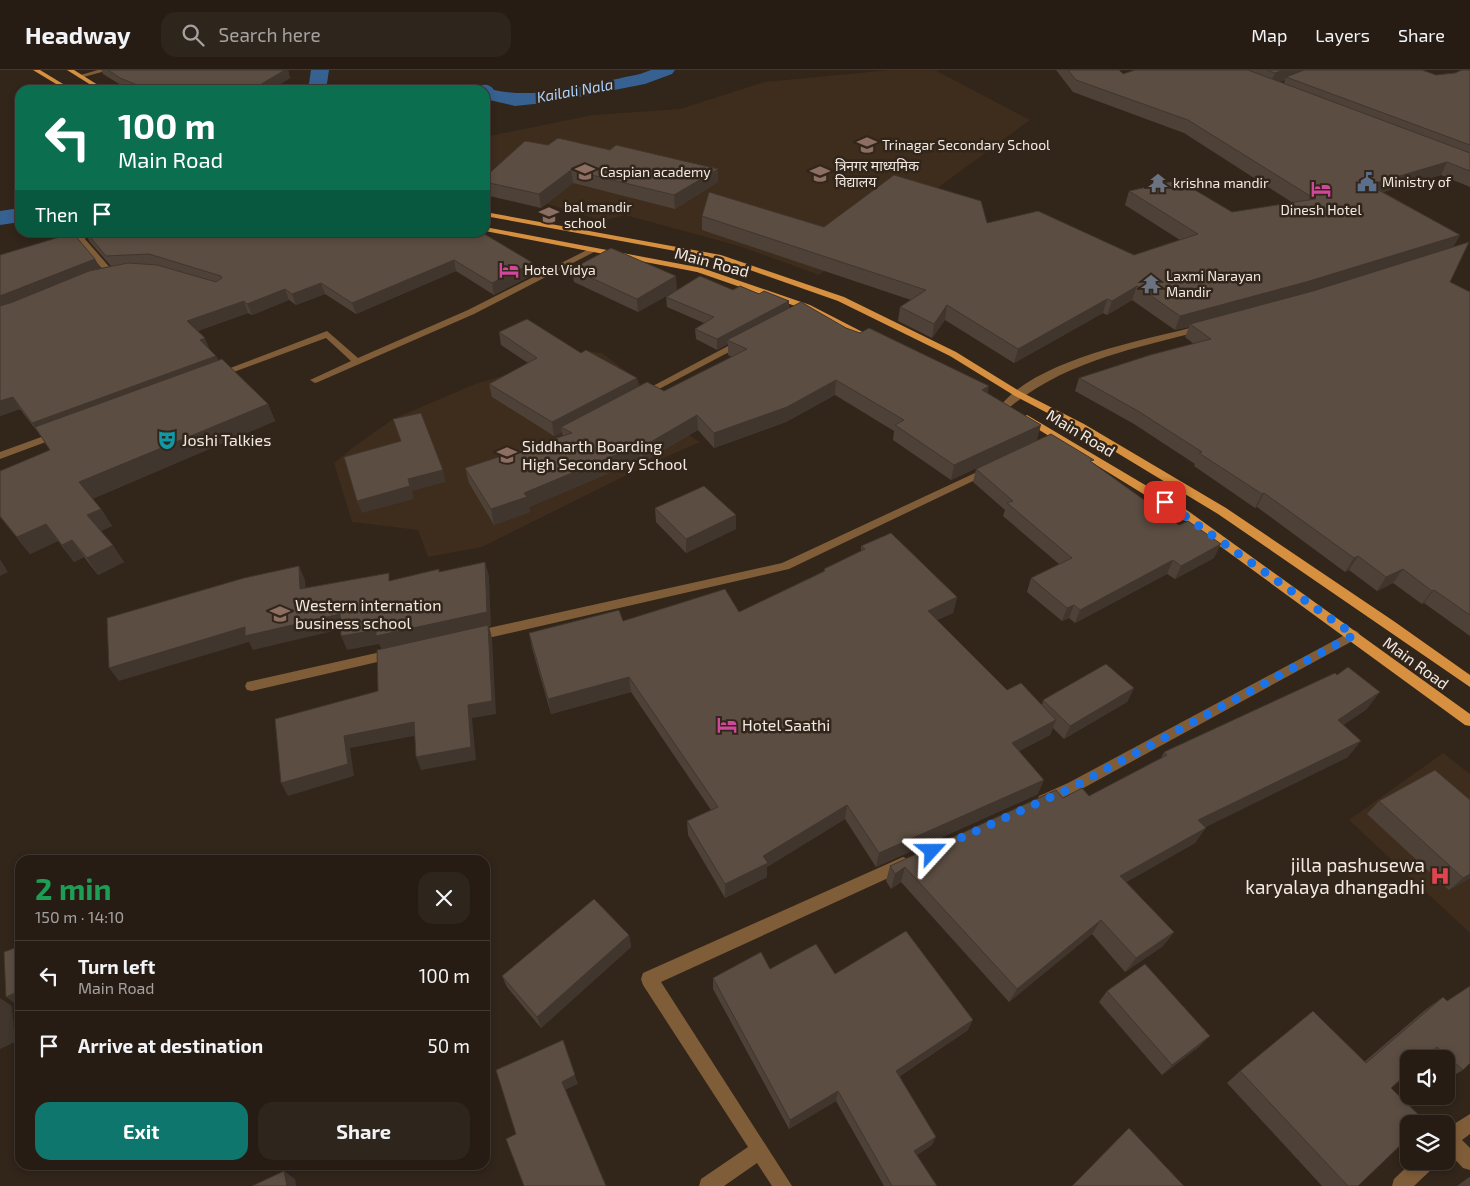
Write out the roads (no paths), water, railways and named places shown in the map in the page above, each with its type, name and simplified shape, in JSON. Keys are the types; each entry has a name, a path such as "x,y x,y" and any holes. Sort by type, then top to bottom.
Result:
{"main road":[{"path":"36,70 62,85"},
{"path":"70,70 95,85"},
{"name":"Main Road","path":"490,215 721,257 841,300 953,354 1018,394 1080,426 1222,511 1391,625 1470,682"},
{"name":"Main Road","path":"490,230 699,270 802,309 885,345"},
{"name":"Main Road","path":"1002,403 1180,512 1354,635 1470,721"}],"street":[{"path":"80,76 106,70"},
{"path":"80,237 114,271 93,279"},
{"path":"315,380 471,312 592,251"},
{"path":"1002,403 1074,363 1208,326"},
{"path":"207,379 327,334 357,362"},
{"path":"632,399 754,334"},
{"path":"0,456 69,430"},
{"path":"1040,445 1057,436"},
{"path":"465,638 785,566 1005,461"},
{"path":"1028,808 1073,787 1354,635"},
{"path":"252,686 407,651"},
{"path":"783,1186 649,979 920,857"},
{"path":"1455,1134 1470,1123"},
{"path":"1455,1147 1470,1161"},
{"path":"708,1186 760,1150"},
{"path":"1401,1186 1417,1170"}],"waterway":[{"name":"Kailali Nala","path":"318,85 320,70"},
{"name":"Kailali Nala","path":"490,94 515,100 553,96 645,79 666,70"},
{"name":"Kailali Nala","path":"0,218 15,216"}],"place":[{"name":"Trinagar Secondary School","path":"867,145"},
{"name":"Caspian academy","path":"585,172"},
{"name":"त्रिनगर माध्यमिक विद्यालय","path":"820,174"},
{"name":"Ministry of","path":"1367,182"},
{"name":"krishna mandir","path":"1158,183"},
{"name":"Dinesh Hotel","path":"1321,189"},
{"name":"bal mandir school","path":"549,215"},
{"name":"Hotel Vidya","path":"509,270"},
{"name":"Laxmi Narayan Mandir","path":"1151,284"},
{"name":"Joshi Talkies","path":"167,440"},
{"name":"Siddharth Boarding High Secondary School","path":"507,455"},
{"name":"Western internation business school","path":"280,614"},
{"name":"Hotel Saathi","path":"727,725"},
{"name":"jilla pashusewa karyalaya dhangadhi","path":"1440,876"}]}
